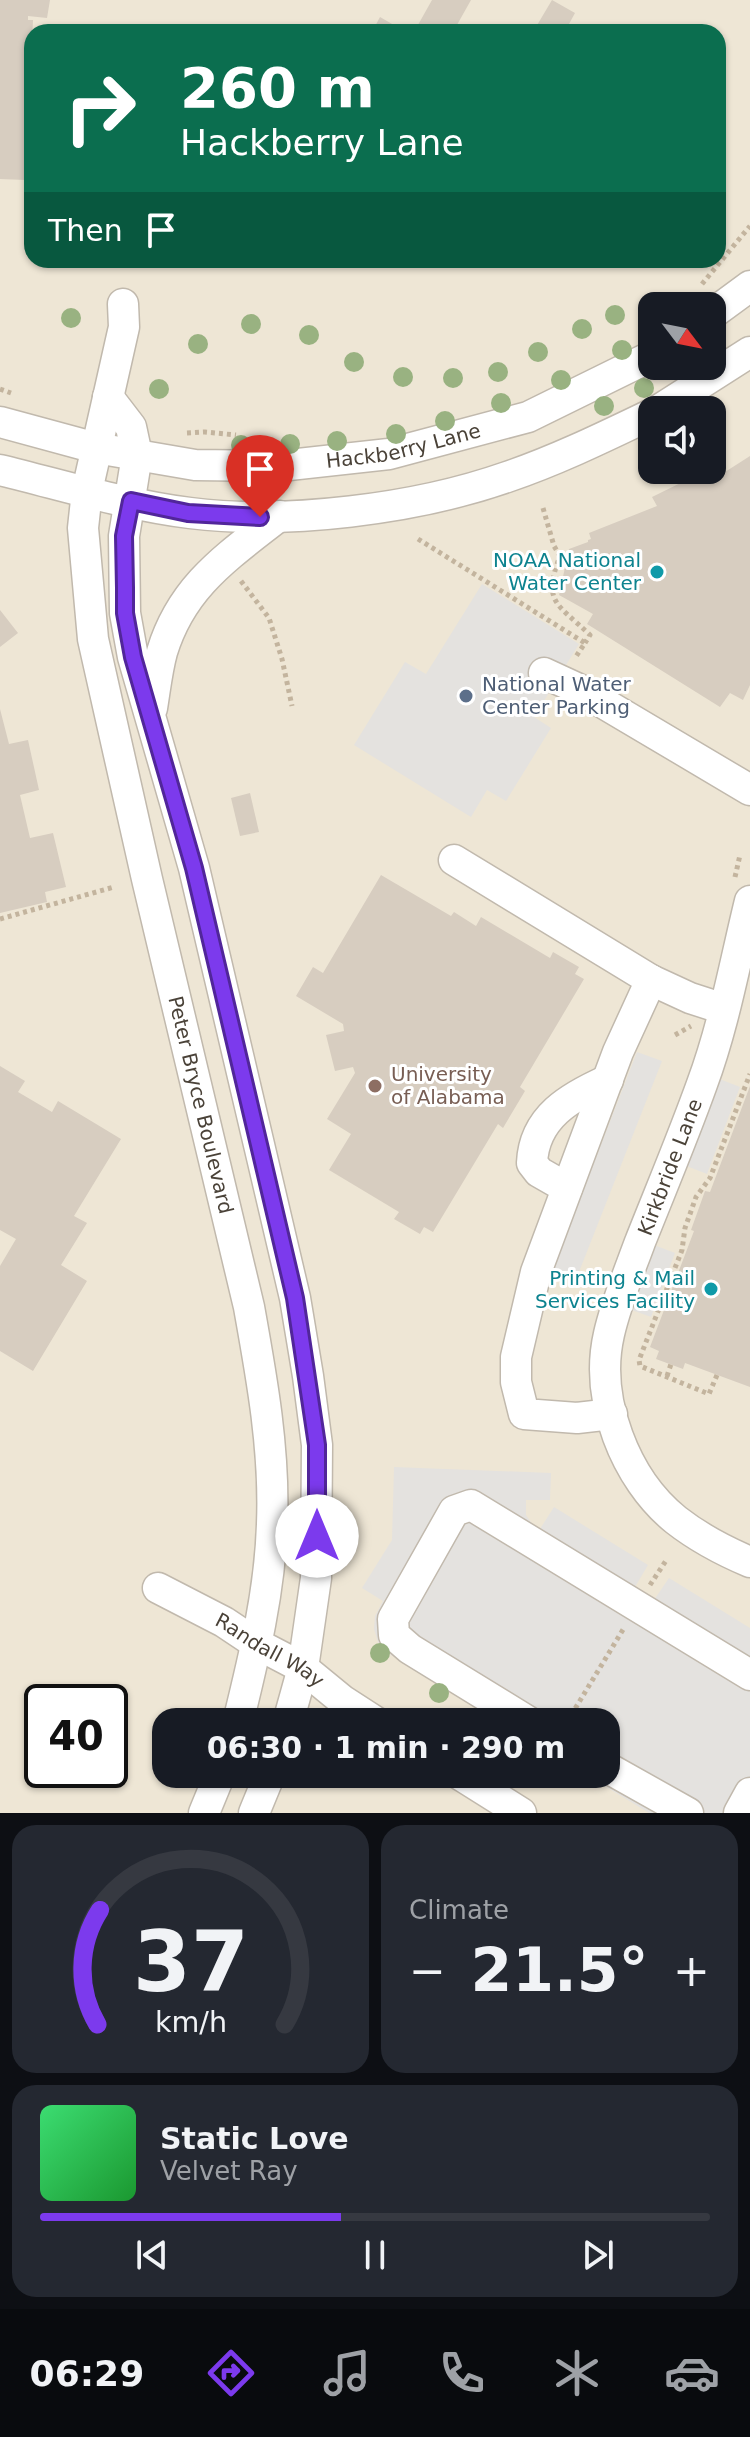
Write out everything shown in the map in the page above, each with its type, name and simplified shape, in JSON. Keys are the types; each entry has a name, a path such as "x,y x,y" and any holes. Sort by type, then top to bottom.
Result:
{"street":[{"path":"726,304 750,286"},
{"name":"Peter Bryce Boulevard","path":"123,304 124,327 87,491 83,528 85,570 101,682 249,1307 265,1397 272,1525 257,1644 241,1708"},
{"path":"681,396 750,352"},
{"name":"Hackberry Lane","path":"0,422 96,448 195,465 280,466 389,454 528,417 638,363"},
{"path":"108,397 131,427 137,455 124,536 125,613 133,657 194,868 295,1298 308,1376 317,1445 316,1578 303,1668 292,1708"},
{"path":"0,470 188,513 313,516 423,499 505,478 572,452 638,421"},
{"path":"150,718 162,653 178,612 200,581 279,516"},
{"path":"557,669 583,691 750,790"},
{"path":"454,860 651,980 724,1009"},
{"name":"Kirkbride Lane","path":"750,901 703,1083 630,1269 609,1334 605,1362 612,1414 632,1466 652,1496 695,1534 750,1562"},
{"path":"612,1414 577,1418 524,1414 516,1382 516,1357 536,1272 608,1080 651,980"},
{"path":"567,1188 539,1172 532,1163 532,1145 544,1124 571,1097 608,1080"},
{"path":"506,1708 410,1649 394,1635 393,1619 454,1511 471,1505 750,1675"},
{"name":"Randall Way","path":"158,1588 303,1668 354,1708"},
{"path":"620,1775 688,1813"},
{"path":"204,1813 214,1788"},
{"path":"254,1813 264,1788"},
{"path":"481,1788 521,1813"},
{"path":"739,1813 750,1793"}],"path":[{"path":"726,256 750,226"},
{"path":"692,292 717,268"},
{"path":"183,434 241,435"},
{"path":"543,508 560,556 550,582 551,593 590,635 557,669"},
{"path":"418,539 585,643"},
{"path":"240,581 269,618 292,706"},
{"path":"0,919 114,887"},
{"path":"717,1375 709,1394 640,1366 641,1351 682,1250 685,1228 696,1197 710,1178 750,1074"},
{"path":"667,1376 671,1364"},
{"path":"575,1708 667,1559"}],"shaded area":[{"name":"University of Alabama","path":"0,0 750,0 750,1813 0,1813"},
{"name":"National Water Center Parking","path":"482,584 579,644 534,717 551,728 506,801 487,790 471,817 354,745 405,662 426,674"},
{"path":"637,1052 662,1061 577,1277 553,1268"},
{"path":"717,1078 740,1087 707,1174 684,1165"},
{"path":"654,1245 675,1253 651,1317 629,1309"},
{"path":"394,1467 551,1473 550,1500 526,1500 526,1515 532,1524 540,1529 554,1507 648,1565 635,1587 654,1600 669,1578 750,1628 750,1813 649,1813 608,1788 620,1788 620,1708 477,1708 386,1652 378,1642 374,1629 375,1616 383,1601 362,1588 392,1540"}],"building":[{"path":"0,0 50,0 47,18 28,16 33,24 24,24 24,180 0,179"},
{"path":"432,0 471,0 458,24 418,24"},
{"path":"552,0 575,13 569,24 538,24"},
{"path":"380,17 392,24 376,24"},
{"name":"NOAA National Water Center","path":"750,456 750,685 743,700 730,693 720,707 587,624 593,614 559,595 569,549 588,542 591,539 589,533 657,506 652,497 678,484 726,484 726,471"},
{"path":"0,610 18,633 0,647"},
{"path":"0,709 9,744 28,740 39,790 20,795 30,838 53,833 66,887 45,892 47,902 0,913"},
{"path":"250,793 259,832 240,836 231,798"},
{"path":"381,875 451,916 454,912 476,926 481,917 550,958 553,952 579,967 575,974 584,979 520,1087 525,1091 503,1128 498,1124 433,1232 424,1227 420,1234 394,1219 399,1212 329,1170 351,1134 327,1119 355,1073 353,1067 335,1071 326,1035 344,1031 343,1024 296,996 313,967 323,973"},
{"path":"0,1066 25,1081 18,1092 52,1112 58,1101 121,1139 74,1216 87,1223 61,1265 87,1281 33,1371 0,1351 0,1266 16,1239 0,1230"},
{"name":"Printing & Mail Services Facility","path":"750,1086 750,1387 685,1363 683,1369 656,1359 659,1351 650,1347 694,1231 691,1230 705,1191 710,1192"}],"place":[{"name":"NOAA National Water Center","path":"657,572"},
{"name":"National Water Center Parking","path":"466,696"},
{"name":"University of Alabama","path":"375,1086"},
{"name":"Printing & Mail Services Facility","path":"711,1289"}],"route":[{"path":"260,517 188,513 131,501 124,536 125,613 133,657 194,868 295,1298 317,1445 317,1536"}]}
